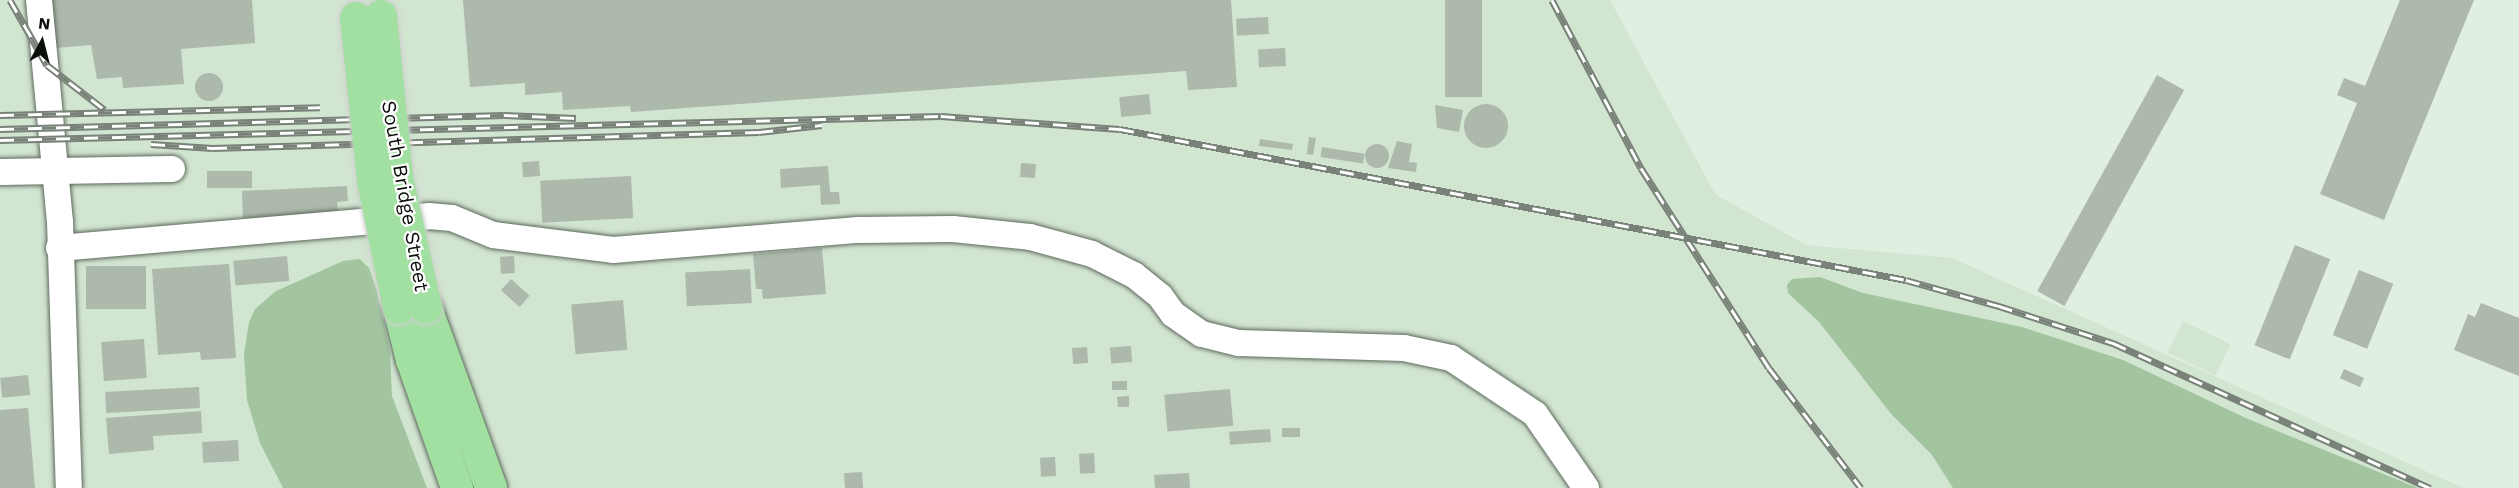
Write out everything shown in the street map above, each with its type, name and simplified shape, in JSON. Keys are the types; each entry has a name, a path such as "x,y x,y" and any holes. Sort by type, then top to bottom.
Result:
{"main road":[{"name":"South Bridge Street","path":"369,8 397,177 412,308 412,360 457,488"},
{"name":"South Bridge Street","path":"412,308 491,488"}],"lane":[{"path":"39,0 59,248 69,488"},
{"path":"0,172 172,169"},
{"path":"59,248 429,216 452,218 493,235 613,250 858,230 953,229 1030,237 1092,254 1134,275 1160,296 1173,314 1202,334 1239,343 1404,348 1451,358 1535,414 1586,488"}],"shaded area":[{"path":"0,0 1610,0 1715,194 1806,245 1952,258 2463,488 0,488"},
{"path":"2183,321 2231,344 2215,376 2168,352"}],"green space":[{"path":"360,259 369,268 377,291 390,352 392,396 427,488 283,488 260,443 247,400 244,354 249,322 255,309 276,291 343,261"},
{"path":"1820,277 1863,293 2022,327 2123,360 2248,419 2418,488 1953,488 1932,455 1892,415 1819,322 1788,293 1787,285 1792,279"}],"building":[{"path":"52,0 252,0 255,43 181,49 184,84 123,88 122,77 97,79 91,45 44,49 41,13 53,12"},
{"path":"463,0 1231,0 1237,87 1188,90 1186,71 631,112 630,106 563,110 562,92 525,95 525,83 470,87"},
{"path":"1445,0 1482,0 1482,97 1445,97"},
{"path":"2400,0 2474,0 2384,220 2320,194 2357,103 2337,95 2344,78 2365,86"},
{"path":"1268,17 1269,34 1237,36 1236,19"},
{"path":"1285,48 1286,66 1259,67 1258,49"},
{"path":"209,73 219,77 223,87 219,97 209,101 199,97 195,87 199,77"},
{"path":"2157,75 2184,90 2064,306 2037,291"},
{"path":"1149,94 1151,114 1121,117 1119,97"},
{"path":"1486,104 1502,110 1508,126 1502,142 1486,148 1470,142 1464,126 1470,110"},
{"path":"1435,105 1463,110 1459,132 1437,128"},
{"path":"1309,137 1316,138 1313,155 1307,154"},
{"path":"1260,139 1293,144 1292,150 1259,146"},
{"path":"1397,141 1412,144 1409,162 1417,163 1416,172 1388,168"},
{"path":"1377,144 1385,148 1389,156 1385,164 1377,168 1369,164 1365,156 1369,148"},
{"path":"1322,147 1364,154 1363,164 1320,157"},
{"path":"539,161 540,176 523,177 522,162"},
{"path":"1021,163 1036,164 1035,178 1020,177"},
{"path":"828,166 830,192 839,192 840,204 821,205 820,185 781,188 780,169"},
{"path":"207,171 252,171 252,188 207,188"},
{"path":"631,176 633,218 542,223 540,181"},
{"path":"347,186 348,201 337,202 338,213 243,218 242,191"},
{"path":"2295,245 2330,259 2290,359 2255,345"},
{"path":"822,248 826,294 763,299 762,289 756,289 753,254"},
{"path":"287,256 289,281 235,286 233,261"},
{"path":"514,256 515,273 501,274 500,257"},
{"path":"229,264 236,358 201,360 200,352 158,355 152,269"},
{"path":"86,266 146,266 146,309 86,309"},
{"path":"750,269 752,303 687,306 685,272"},
{"path":"2359,270 2393,284 2367,349 2333,335"},
{"path":"511,279 530,296 520,307 501,290"},
{"path":"623,300 627,350 576,354 571,305"},
{"path":"2481,303 2519,318 2519,376 2454,350 2468,314 2475,317"},
{"path":"144,339 147,378 104,381 101,342"},
{"path":"1131,346 1132,362 1111,363 1110,347"},
{"path":"1087,347 1088,363 1073,364 1072,348"},
{"path":"2344,369 2364,378 2360,387 2340,378"},
{"path":"28,375 30,395 2,398 0,378"},
{"path":"1112,381 1127,381 1127,390 1112,390"},
{"path":"199,387 200,408 106,413 105,392"},
{"path":"1230,389 1233,426 1167,432 1164,395"},
{"path":"1129,396 1129,407 1118,407 1117,397"},
{"path":"28,408 35,488 0,488 0,410"},
{"path":"201,411 202,433 153,436 154,450 109,454 106,418"},
{"path":"1282,428 1300,428 1300,437 1282,437"},
{"path":"1270,429 1271,442 1230,445 1229,432"},
{"path":"238,440 239,461 203,463 202,442"},
{"path":"1094,453 1095,473 1080,474 1079,454"},
{"path":"1055,457 1056,476 1041,477 1040,458"},
{"path":"862,472 863,488 845,488 844,473"},
{"path":"1189,473 1190,488 1155,488 1154,475"}],"railway":[{"path":"10,0 47,65 105,110"},
{"path":"1552,0 1641,168 1769,368 1861,488"},
{"path":"0,115 320,107"},
{"path":"0,129 504,115 576,118"},
{"path":"0,140 941,116 1120,129 1906,280 1999,306 2113,343 2430,488"},
{"path":"151,144 213,148 759,132 822,125"}]}
